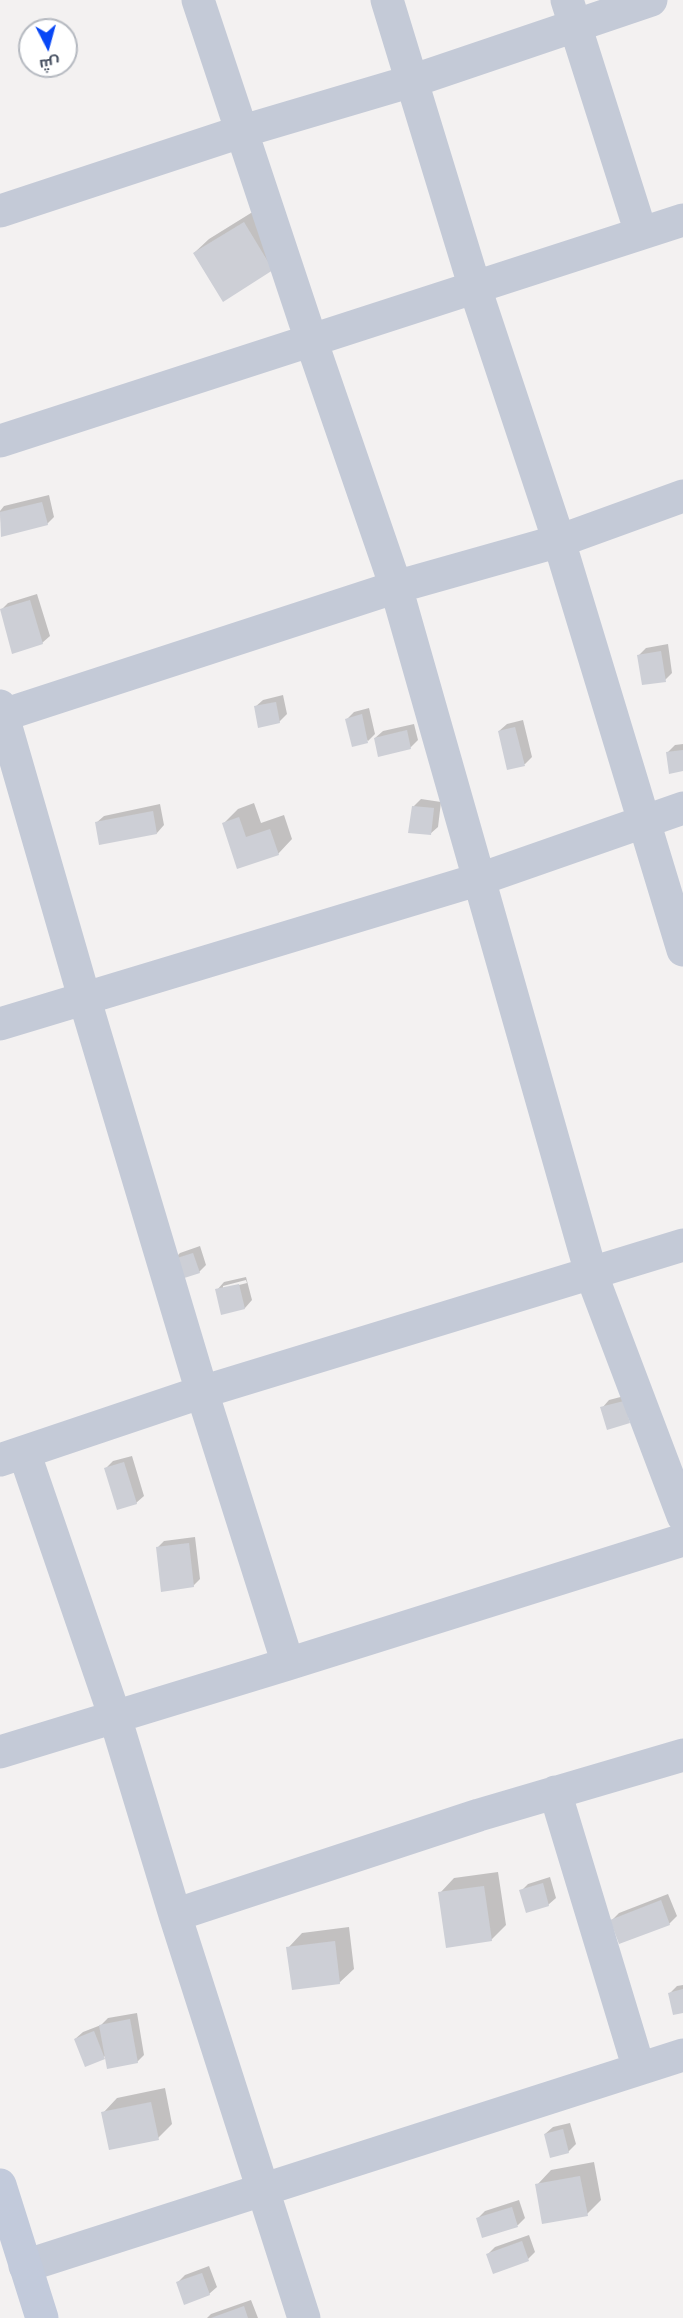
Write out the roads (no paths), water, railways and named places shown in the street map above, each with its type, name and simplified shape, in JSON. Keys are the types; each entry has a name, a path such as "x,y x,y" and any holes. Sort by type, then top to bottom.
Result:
{"street":[{"path":"198,0 396,587 591,1273 683,1516"},
{"path":"387,0 475,288 559,541 683,950"},
{"path":"0,211 243,131 412,81 571,12 651,0"},
{"path":"571,12 641,233"},
{"path":"0,441 683,220"},
{"path":"288,1664 202,1392 1,712 396,587 559,541 683,496"},
{"path":"0,1024 480,879 683,808"},
{"path":"304,2318 175,1915 115,1718 12,1456 202,1392 683,1245"},
{"path":"0,1752 683,1540"},
{"path":"175,1915 479,1815 683,1755"},
{"path":"555,1792 639,2069"},
{"path":"26,2266 683,2055"},
{"path":"0,2185 42,2318"}]}
